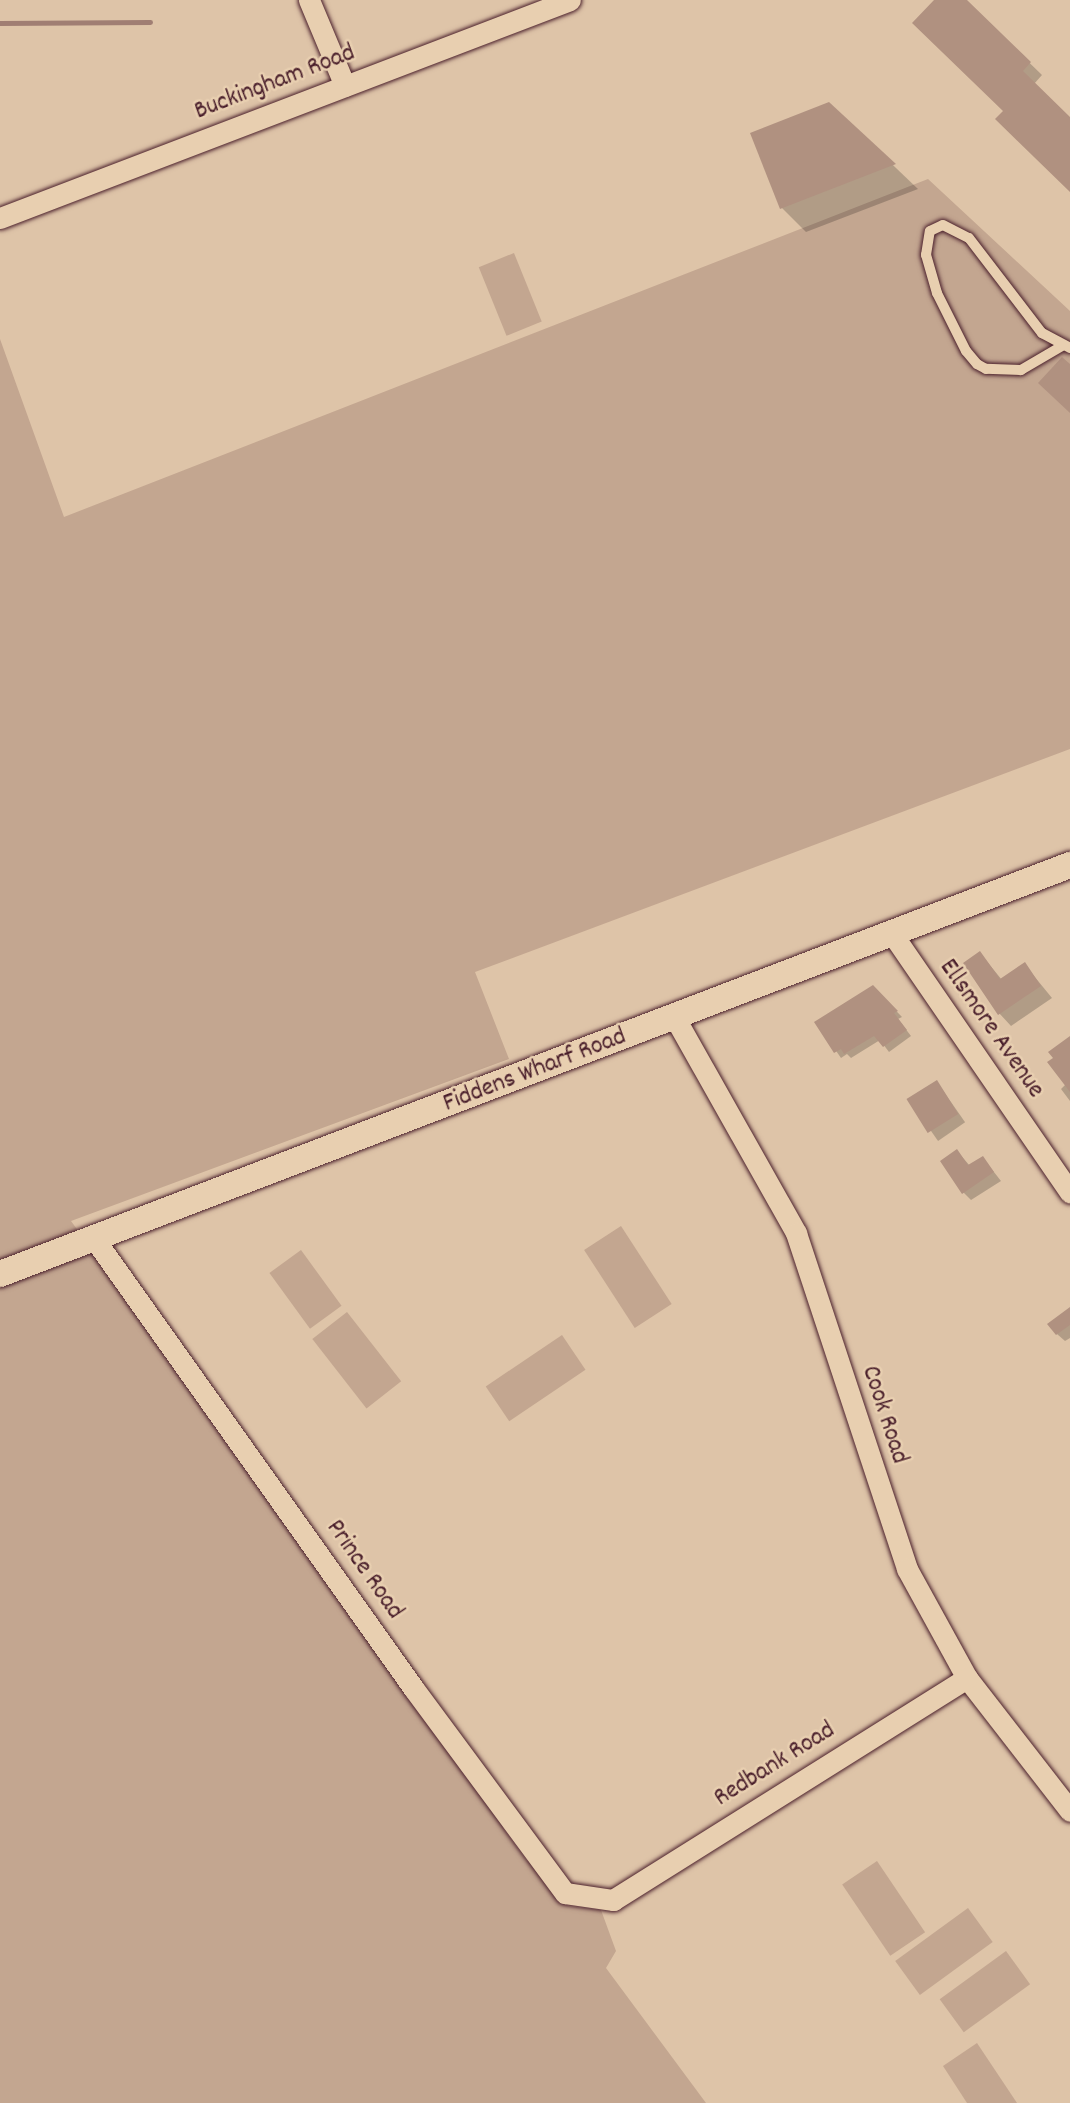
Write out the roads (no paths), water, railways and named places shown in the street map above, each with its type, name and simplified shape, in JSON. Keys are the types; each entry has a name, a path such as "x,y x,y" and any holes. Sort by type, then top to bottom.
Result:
{"street":[{"path":"309,0 345,86"},
{"name":"Buckingham Road","path":"0,218 570,0"},
{"name":"Fiddens Wharf Road","path":"0,1274 676,1018 891,932 1070,865"},
{"name":"Ellsmore Avenue","path":"891,932 1070,1192"},
{"name":"Cook Road","path":"676,1018 796,1233 907,1569 967,1678 1070,1811"},
{"name":"Prince Road","path":"93,1237 414,1689 565,1893 613,1900"},
{"name":"Redbank Road","path":"613,1900 967,1678"}],"lane":[{"path":"943,225 969,238 1042,333 1066,347 1021,370 986,369 977,363 965,351 937,293 926,255 930,231 943,225"}],"waterway":[{"path":"0,23 150,22"}]}
